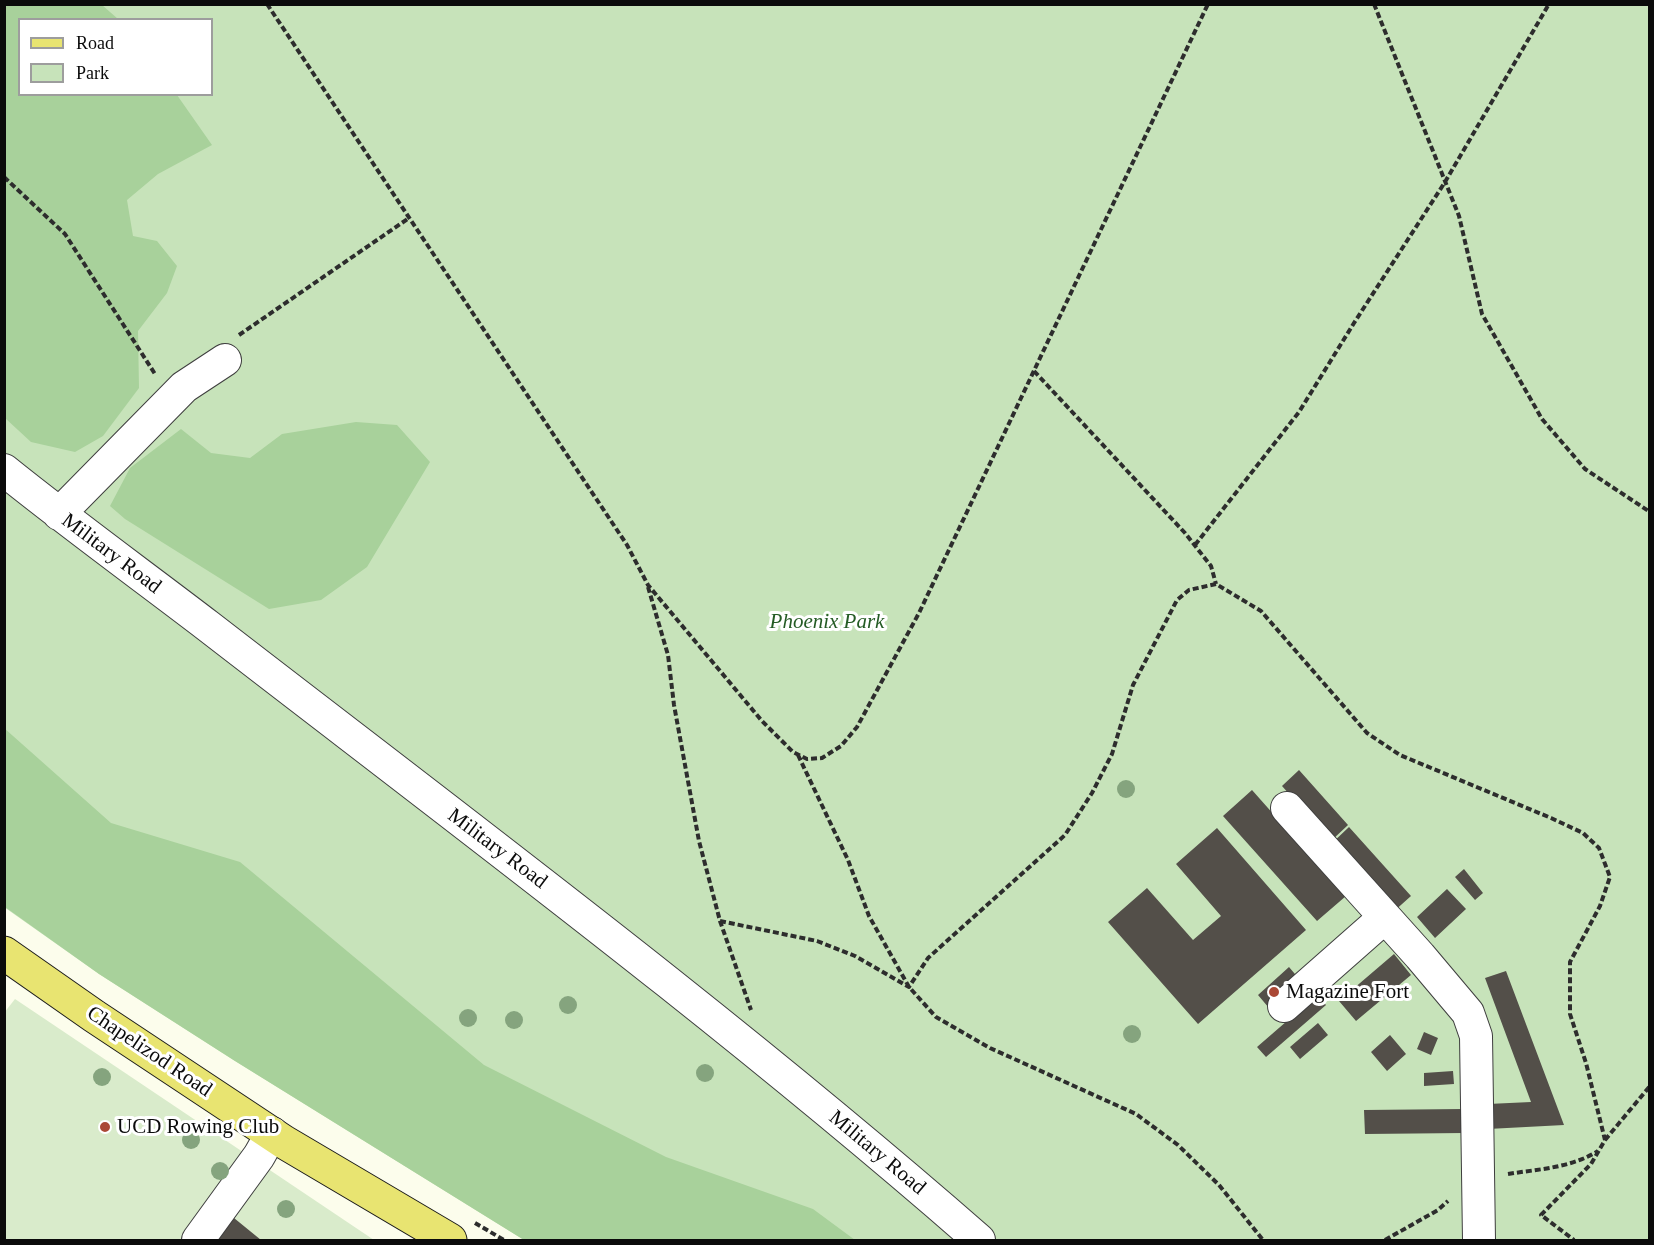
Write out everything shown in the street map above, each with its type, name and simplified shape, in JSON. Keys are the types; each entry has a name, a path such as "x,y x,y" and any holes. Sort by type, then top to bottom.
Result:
{"main road":[{"name":"Chapelizod Road","path":"4,953 94,1016 272,1134 450,1240"}],"street":[{"path":"59,514 184,387 230,349"},
{"name":"Military Road","path":"4,470 593,923 760,1056 980,1240"},
{"path":"1287,808 1468,1013 1476,1036 1479,1240"},
{"path":"1284,1006 1385,917"},
{"path":"198,1240 259,1156 272,1134"}],"path":[{"path":"267,4 627,545 648,585 668,656 674,705 699,841 720,921 764,1046 760,1056"},
{"path":"648,585 762,720 793,752 807,759 822,758 841,746 857,727 919,613 1208,4"},
{"path":"1374,4 1458,216 1482,314 1542,419 1586,469 1650,512"},
{"path":"1195,545 1299,412 1445,182 1549,4"},
{"path":"4,177 64,234 172,400"},
{"path":"230,349 409,218"},
{"path":"1034,371 1195,545 1211,566 1216,584"},
{"path":"798,755 848,860 869,916 909,987 936,1017 990,1048 1136,1114 1178,1145 1219,1185 1263,1240"},
{"path":"720,921 817,941 855,956 909,987"},
{"path":"1605,1140 1650,1086"},
{"path":"1541,1215 1574,1240"}],"green space":[{"name":"Phoenix Park","path":"4,5 1649,5 1649,1240 524,1240 99,974 4,907"},
{"path":"4,5 102,5 117,18 18,18 18,96 178,96 212,145 158,174 127,200 133,236 157,241 177,266 167,293 138,331 139,388 103,436 75,452 31,442 5,418"},
{"path":"356,422 397,425 430,462 367,567 321,600 269,609 125,519 110,506 130,468 181,429 211,453 250,458 282,434"},
{"path":"4,728 111,823 240,862 484,1065 666,1157 813,1209 855,1240 524,1240 99,974 5,907"},
{"name":"UCD Rowing Club","path":"15,999 374,1240 5,1240 4,1013"}],"building":[{"path":"1299,770 1348,825 1331,841 1282,786"},
{"path":"1252,790 1346,896 1317,921 1223,816"},
{"path":"1349,827 1411,896 1392,913 1330,845"},
{"path":"1217,828 1306,930 1198,1024 1108,922 1147,888 1193,940 1221,916 1176,864"},
{"path":"1464,869 1483,893 1475,900 1455,877"},
{"path":"1447,889 1466,909 1435,938 1417,917"},
{"path":"1394,954 1411,975 1356,1021 1339,1001"},
{"path":"1289,967 1300,980 1269,1008 1258,995"},
{"path":"1506,971 1564,1125 1488,1129 1488,1104 1531,1102 1485,978"},
{"path":"1317,995 1326,1005 1266,1057 1257,1047"},
{"path":"1318,1023 1328,1035 1300,1059 1290,1047"},
{"path":"1424,1032 1438,1038 1431,1055 1417,1049"},
{"path":"1390,1035 1406,1054 1387,1071 1371,1052"},
{"path":"1453,1071 1454,1084 1424,1086 1424,1073"},
{"path":"1463,1109 1464,1133 1365,1134 1364,1110"},
{"path":"234,1218 261,1240 215,1240"}],"place":[{"name":"Magazine Fort","path":"1274,992"},
{"name":"UCD Rowing Club","path":"105,1127"}]}
